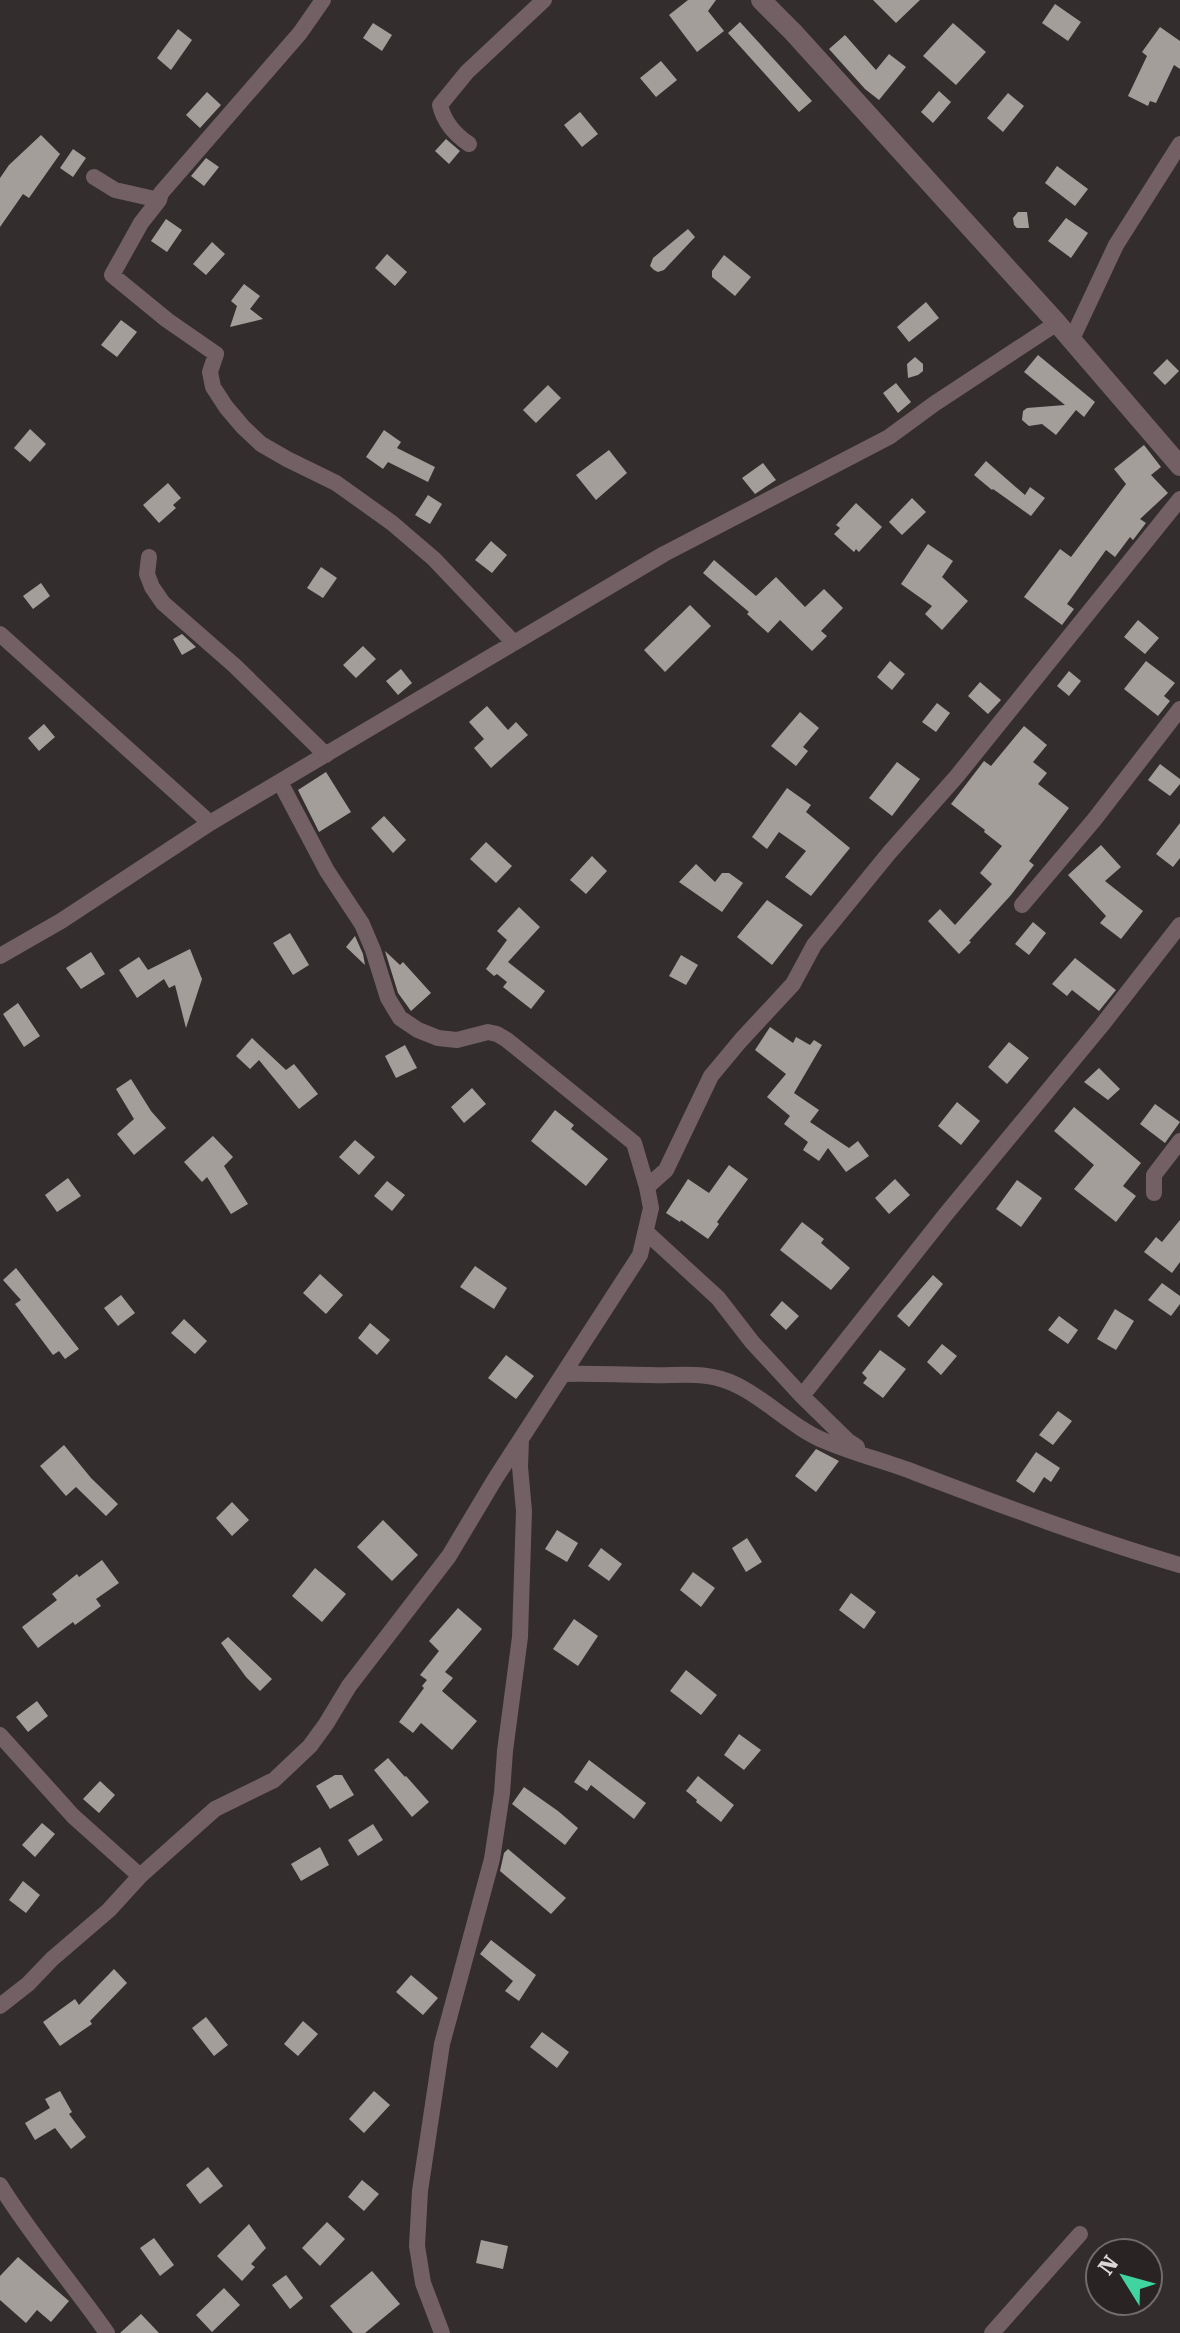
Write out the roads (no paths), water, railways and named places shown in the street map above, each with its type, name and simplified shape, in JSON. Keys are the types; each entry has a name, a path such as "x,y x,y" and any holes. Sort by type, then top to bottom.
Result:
{"street":[{"path":"323,0 300,33 161,193 112,275 167,320 216,354 210,372 213,387 226,407 261,444 336,483 392,523 434,559 514,643"},
{"path":"469,144 456,136 443,118 440,105 467,72 544,0"},
{"path":"761,0 1057,323 1180,466"},
{"path":"1071,341 1116,245 1180,144"},
{"path":"94,177 115,190 159,200"},
{"path":"0,956 61,921 210,823 664,554 889,437 1057,323"},
{"path":"647,1187 666,1170 711,1076 793,984 814,945 957,776 1180,499"},
{"path":"149,557 147,574 163,603 235,666 326,755"},
{"path":"0,634 210,823"},
{"path":"1022,905 1094,820 1180,709"},
{"path":"0,2006 109,1910 140,1876 215,1809 274,1780 310,1746 349,1686 449,1556 495,1479 640,1255 646,1232 651,1208 634,1143 497,1034 488,1032 457,1040 438,1038 400,1018 388,998 362,924 327,871 280,782"},
{"path":"802,1396 1180,925"},
{"path":"1154,1193 1154,1175 1180,1141"},
{"path":"646,1232 718,1298 752,1342 802,1396 848,1441 875,1458"},
{"path":"564,1374 703,1375 724,1379 824,1441 994,1504 1180,1565"},
{"path":"442,2333 423,2283 417,2246 420,2191 442,2044 492,1859 502,1793 520,1637 524,1511 520,1467 522,1439"},
{"path":"0,1735 73,1816 140,1876"},
{"path":"0,2185 21,2219 74,2285 107,2333"},
{"path":"992,2333 1080,2234"}]}
